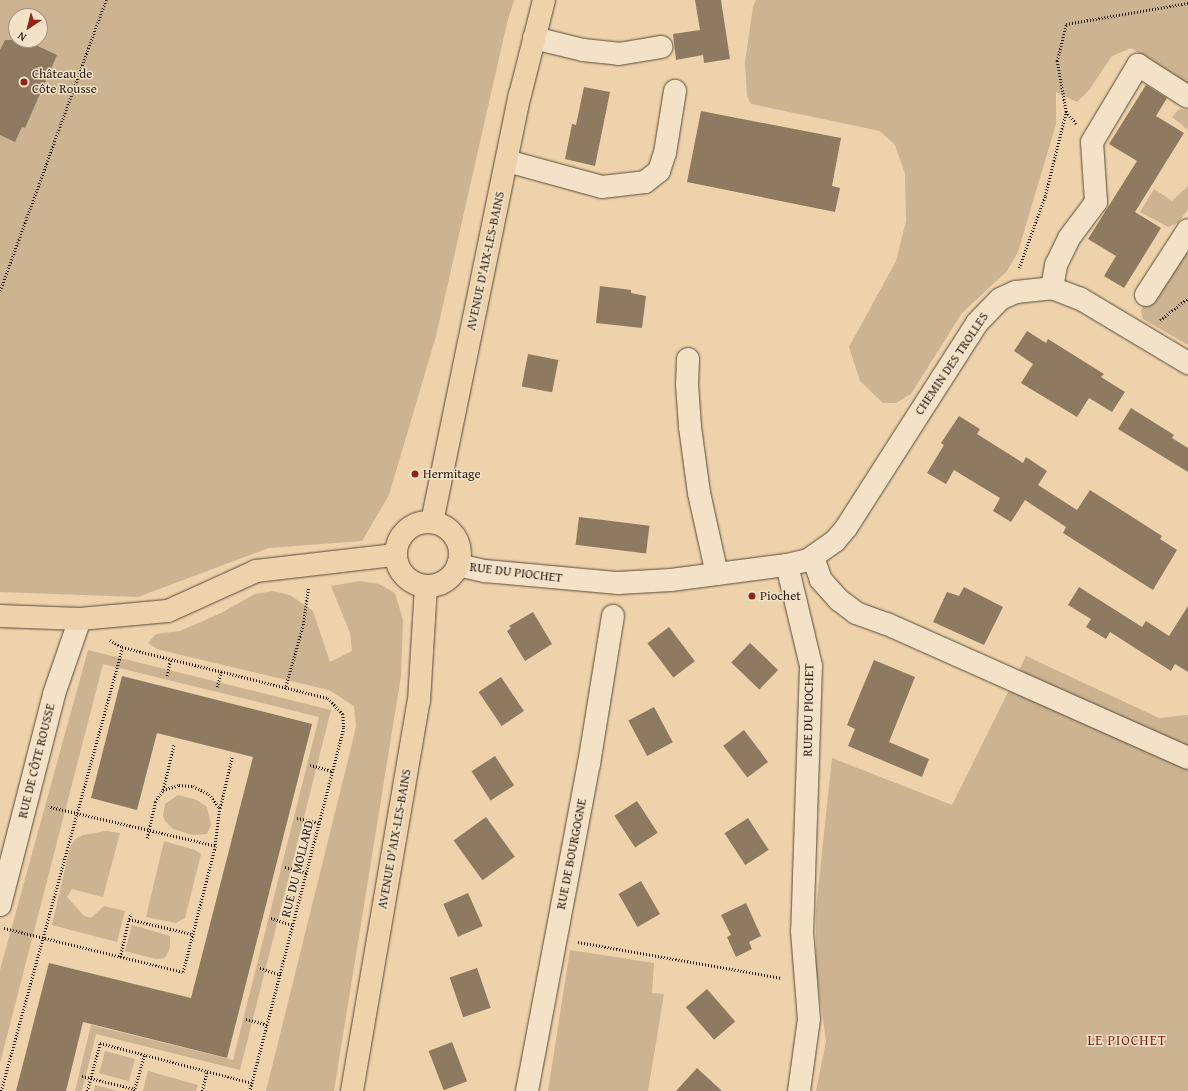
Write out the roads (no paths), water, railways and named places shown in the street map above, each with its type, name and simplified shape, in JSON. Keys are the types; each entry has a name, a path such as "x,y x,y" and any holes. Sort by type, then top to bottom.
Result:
{"main road":[{"name":"AVENUE D'AIX-LES-BAINS","path":"432,522 506,161 544,0"},
{"path":"432,522 449,530 456,539 460,549 458,565 450,579 440,584 426,587 410,581 402,574 395,555 402,535 409,528 418,523 432,522"},
{"path":"0,616 80,619 168,611 256,571 395,555"},
{"name":"AVENUE D'AIX-LES-BAINS","path":"352,1091 419,701 426,587"}],"street":[{"path":"534,38 583,50 619,54 661,48"},
{"path":"1052,288 1056,265 1069,238 1096,202 1092,142 1138,65 1188,97"},
{"path":"506,161 602,187 645,182 659,171 665,153 675,91"},
{"path":"1146,295 1188,230"},
{"name":"CHEMIN DES TROLLES","path":"787,566 813,557 835,541 846,528 988,310 1000,299 1016,292 1052,288 1081,299 1154,341 1188,363"},
{"path":"688,359 687,384 690,427 699,494 717,574"},
{"path":"813,557 822,580 839,600 856,613 887,624 1188,758"},
{"name":"RUE DU PIOCHET","path":"458,565 485,571 618,582 717,574 787,566 811,666 802,931 809,1019 799,1091"},
{"name":"RUE DE BOURGOGNE","path":"527,1091 589,764 613,616"},
{"name":"RUE DE CÔTE ROUSSE","path":"0,905 54,694 80,619"}],"place":[{"name":"Château de Côte Rousse","path":"24,82"},
{"name":"Hermitage","path":"415,474"},
{"name":"Piochet","path":"752,596"}],"district":[{"name":"LE PIOCHET","path":"1127,1040"}]}
